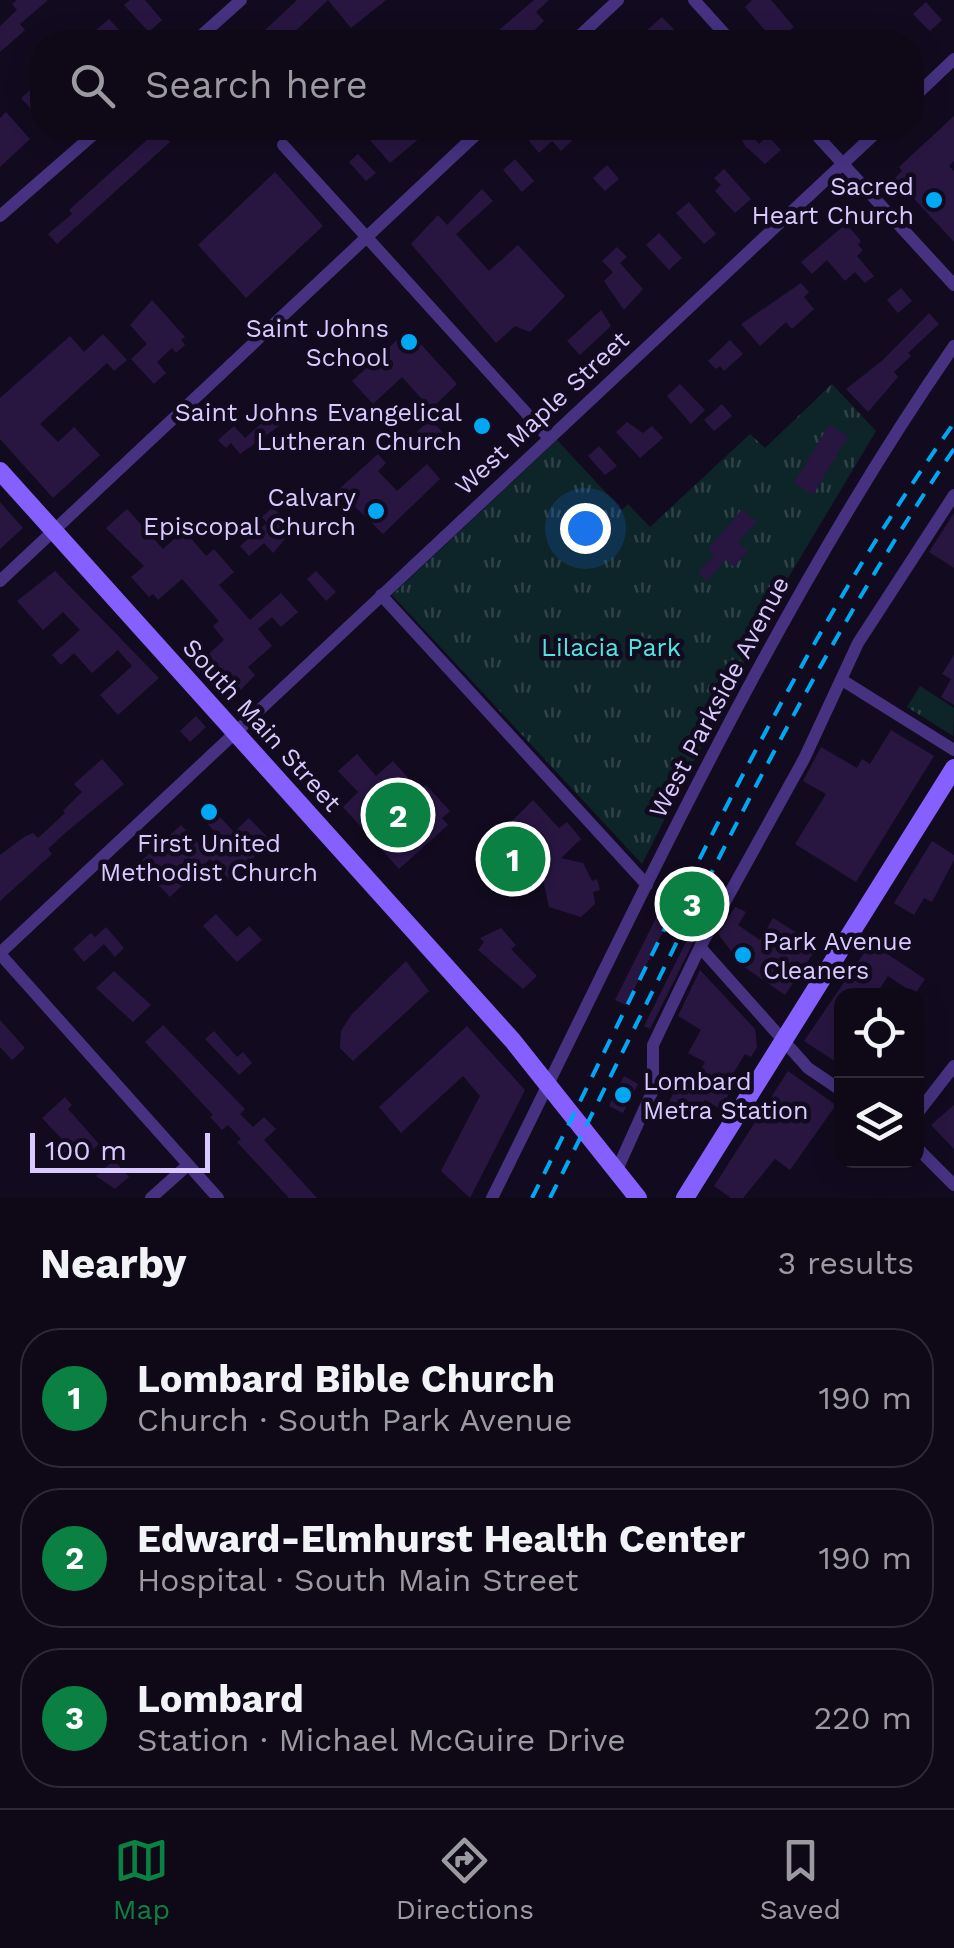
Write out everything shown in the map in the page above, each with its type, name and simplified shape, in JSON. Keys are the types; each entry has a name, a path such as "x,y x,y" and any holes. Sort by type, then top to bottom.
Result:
{"main road":[{"name":"South Main Street","path":"0,472 550,1083 638,1198"},
{"path":"686,1198 954,768"}],"street":[{"path":"207,30 241,0"},
{"path":"586,30 618,0"},
{"path":"694,0 721,30"},
{"path":"924,88 954,59"},
{"path":"0,216 87,140"},
{"path":"0,581 470,140"},
{"path":"821,140 954,285"},
{"name":"West Maple Street","path":"0,954 868,140"},
{"path":"283,145 548,437"},
{"name":"West Parkside Avenue","path":"492,1198 646,885 821,552 954,346"},
{"path":"616,1172 650,1103 652,1045 700,947 804,759 890,590 954,495"},
{"path":"381,594 646,885"},
{"path":"842,680 954,750"},
{"path":"700,947 808,1068 834,1086"},
{"path":"0,954 218,1198"},
{"path":"924,1105 954,1066"},
{"path":"924,1155 954,1186"},
{"path":"152,1198 188,1165"}],"green space":[{"name":"Lilacia Park","path":"832,384 876,431 779,593 642,864 392,595 557,440 622,510 628,504 650,527 750,434 765,448"},
{"path":"920,686 954,708 953,736 907,707"}],"building":[{"path":"17,0 48,0 20,24 25,30 0,52 0,26 17,10 12,4"},
{"path":"130,0 145,0 162,20 147,30 124,5"},
{"path":"297,0 328,0 297,30 265,30"},
{"path":"328,0 386,0 351,28"},
{"path":"534,0 549,0 536,12 544,21 535,30 499,30"},
{"path":"752,0 771,0 794,27 765,30 745,7"},
{"path":"926,2 942,20 930,31 913,14"},
{"path":"662,17 674,30 647,30"},
{"path":"109,19 119,30 96,30"},
{"path":"30,90 30,108 21,98"},
{"path":"6,112 30,139 0,167 0,118"},
{"name":"Sacred Heart Church","path":"954,116 954,161 949,166 954,171 954,242 895,178 902,171 899,167"},
{"path":"147,140 170,142 57,244 48,234 72,214 69,210"},
{"path":"370,140 418,140 390,163"},
{"path":"571,140 572,141 561,151 552,141 539,153 529,141"},
{"path":"742,140 756,140 759,144 772,140 781,150 765,164"},
{"path":"358,154 376,173 366,181 349,162"},
{"path":"515,159 534,181 522,192 503,170"},
{"path":"607,165 619,179 605,191 593,178"},
{"path":"724,169 751,199 735,213 715,191 721,185 714,178"},
{"path":"275,172 323,226 246,298 198,245"},
{"path":"482,189 493,201 456,234 489,271 518,245 565,296 530,332 515,326 496,343 411,244 438,215 447,225"},
{"path":"689,202 716,234 704,244 676,213"},
{"path":"846,224 861,241 858,245 863,250 857,256 874,276 865,283 855,272 845,281 827,260 812,274 801,262"},
{"path":"659,233 682,258 669,270 646,245"},
{"path":"617,247 627,257 620,263 643,289 624,310 604,281 613,272 602,261"},
{"path":"801,283 809,292 804,297 814,309 792,329 786,322 760,346 741,324"},
{"path":"901,288 912,301 898,313 887,300"},
{"path":"152,300 185,337 181,340 185,345 176,353 172,348 157,362 166,373 154,384 131,359 147,344 130,325"},
{"path":"601,310 611,326 580,355 567,341"},
{"path":"929,313 939,324 908,353 911,356 894,372 898,377 868,412 846,389 883,360"},
{"path":"408,330 457,384 431,409 402,377 373,404 352,381"},
{"path":"103,334 127,360 114,371 107,363 40,424 58,442 74,427 100,455 53,498 0,439 0,398 70,336 84,352"},
{"path":"730,340 743,354 724,371 720,366 716,369 708,361"},
{"path":"680,384 705,410 691,424 667,396"},
{"path":"722,404 732,416 714,431 704,420"},
{"path":"280,407 290,418 240,454 231,443 226,448 218,440 234,426 245,438"},
{"path":"430,419 445,435 432,448 417,432"},
{"path":"627,422 643,433 652,426 663,438 640,458 616,432"},
{"path":"829,425 848,436 813,495 794,483"},
{"path":"599,446 617,466 605,475 588,456"},
{"path":"378,454 386,463 378,471 397,491 427,464 440,479 383,534 338,490"},
{"path":"0,502 23,528 0,549"},
{"path":"273,507 293,529 273,553 264,543 249,556 240,546 267,523 262,517"},
{"path":"127,509 163,549 184,530 206,556 214,549 234,572 219,585 250,620 281,593 298,612 281,627 272,617 258,629 272,646 248,667 255,675 232,699 200,662 224,640 213,626 219,621 182,579 158,600 153,594 149,597 131,577 144,566 106,528"},
{"path":"742,509 757,522 738,542 748,551 734,567 726,560 707,581 698,573 714,555 708,549"},
{"path":"954,513 954,568 929,552"},
{"path":"55,571 159,678 118,715 100,695 132,666 118,650 92,673 74,653 61,665 52,655 80,630 63,612 43,630 17,601"},
{"path":"316,571 336,592 326,601 307,579"},
{"path":"954,655 954,705 941,697 951,679 942,674"},
{"path":"196,716 206,727 190,742 180,731"},
{"path":"891,730 934,756 856,882 795,844 826,794 803,781 821,747 857,768 862,759 870,764"},
{"path":"357,754 376,776 393,761 419,790 426,785 450,811 442,818 448,825 399,869 343,807 358,792 338,771"},
{"path":"102,759 124,784 48,849 52,854 0,901 0,855 24,837 33,833 38,838 65,813 82,792 74,784"},
{"path":"533,800 559,828 567,822 581,839 561,858 583,863 592,881 597,879 600,890 593,892 595,904 581,917 549,907 543,880 527,894 485,848"},
{"path":"215,812 234,832 249,818 271,841 230,880 210,859 170,897 138,864 181,825 201,846 215,832 205,821"},
{"path":"932,841 954,855 954,860 932,902 924,898 914,915 894,903"},
{"path":"674,882 685,888 626,1005 615,1000"},
{"path":"708,898 714,901 650,1029 644,1026"},
{"path":"735,907 746,912 738,925 760,940 773,918 818,946 785,995 743,966 718,934"},
{"path":"216,914 237,937 249,926 262,940 237,962 203,926"},
{"path":"106,927 124,948 115,957 104,944 84,962 73,949 91,933 95,937"},
{"path":"501,928 516,945 511,949 537,976 523,989 478,950 484,942 480,938"},
{"path":"871,943 925,979 919,988 906,988 888,976 880,988 840,988"},
{"path":"406,961 429,991 353,1061 340,1048 341,1031 352,1014"},
{"path":"700,970 755,1029 757,1047 751,1057 745,1054 731,1077 737,1081 720,1109 705,1100 691,1122 666,1108 678,1084 688,1090 705,1062 688,1053 701,1030 678,1016"},
{"path":"114,971 151,1005 133,1022 96,988"},
{"path":"834,997 834,1061 804,1041"},
{"path":"0,1020 25,1048 12,1060 0,1047"},
{"path":"163,1025 245,1109 240,1114 253,1127 264,1117 276,1129 264,1140 317,1198 289,1198 237,1142 241,1139 228,1125 222,1130 210,1117 213,1115 145,1042"},
{"path":"467,1026 525,1090 470,1198 441,1171 480,1096 463,1076 401,1133 379,1107"},
{"path":"214,1031 237,1057 243,1052 252,1063 239,1075 205,1039"},
{"path":"788,1071 834,1104 790,1170 775,1159 743,1198 731,1198 714,1186"},
{"name":"Lombard Metra Station","path":"624,1076 638,1084 623,1113 609,1106"},
{"path":"65,1097 72,1105 68,1109 99,1144 88,1154 78,1144 66,1154 56,1143 61,1138 42,1118"},
{"path":"954,1105 954,1149 931,1125"},
{"path":"114,1160 129,1177 115,1189 96,1176"}],"railway":[{"path":"532,1198 781,704 892,514 954,423"},
{"path":"550,1198 790,723 896,538 954,449"}],"place":[{"name":"Sacred Heart Church","path":"934,200"},
{"name":"Saint Johns School","path":"409,342"},
{"name":"Saint Johns Evangelical Lutheran Church","path":"482,426"},
{"name":"Calvary Episcopal Church","path":"376,511"},
{"name":"First United Methodist Church","path":"209,812"},
{"name":"Edward-Elmhurst Health Center","path":"398,815"},
{"name":"Lombard Bible Church","path":"513,859"},
{"name":"Lombard","path":"692,904"},
{"name":"Park Avenue Cleaners","path":"743,955"},
{"name":"Lombard Metra Station","path":"623,1095"}]}
